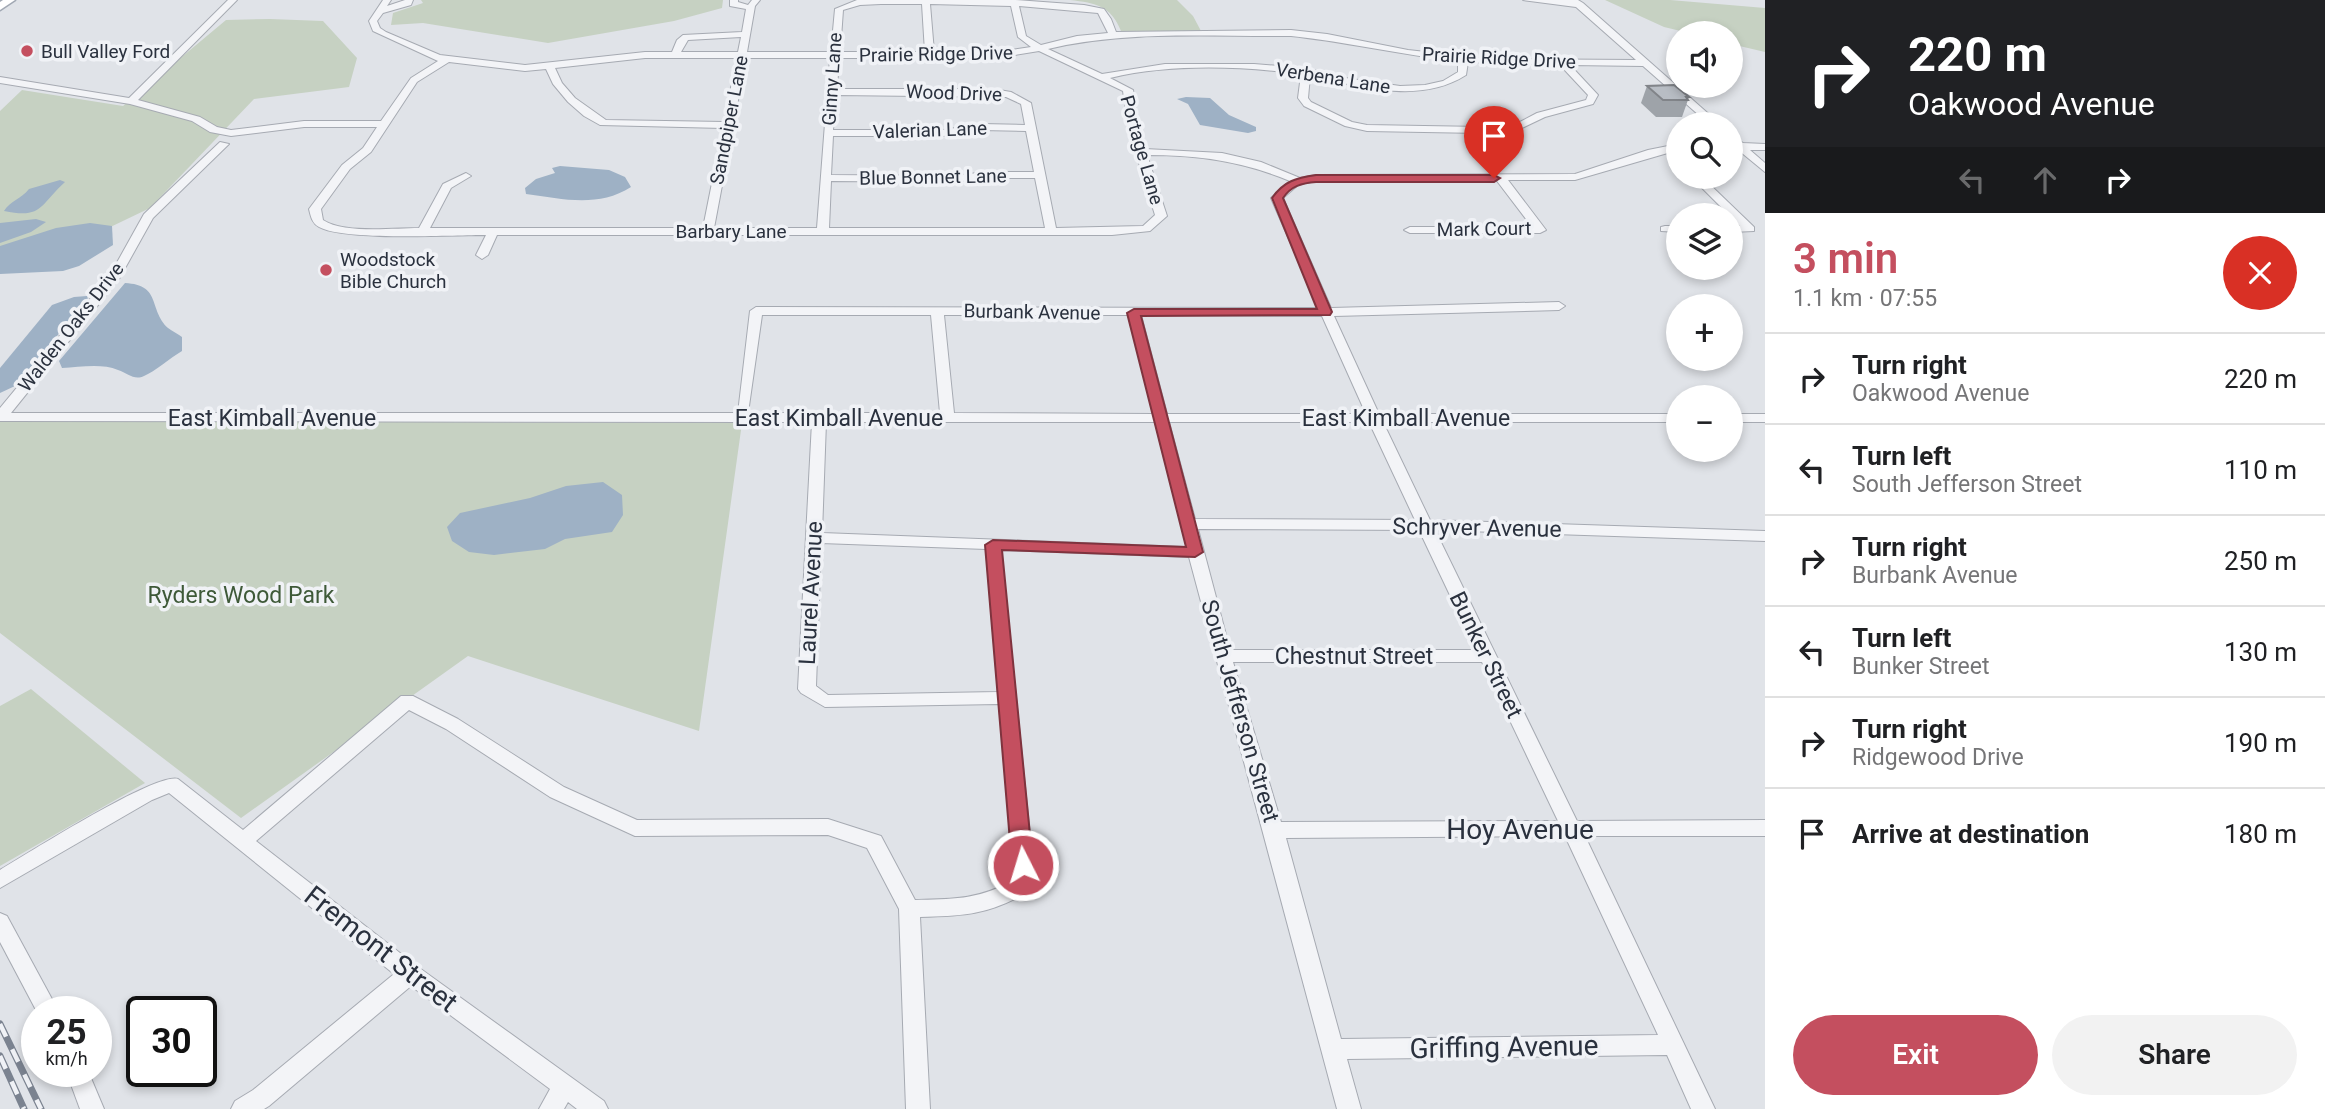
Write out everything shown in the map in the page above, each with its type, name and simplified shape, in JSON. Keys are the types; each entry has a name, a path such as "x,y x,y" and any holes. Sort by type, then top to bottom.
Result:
{"main road":[{"path":"0,7 10,0"}],"street":[{"path":"131,101 233,0"},
{"path":"377,12 387,0"},
{"path":"377,12 408,4 409,0"},
{"name":"Sandpiper Lane","path":"708,231 753,4 735,6 734,0"},
{"path":"1527,0 1577,3 1701,112"},
{"name":"Ginny Lane","path":"823,231 837,13 845,5 859,2 1062,2 1089,7 1106,17 1113,34"},
{"path":"926,2 930,55"},
{"name":"Portage Lane","path":"1014,2 1022,37 1128,90 1134,131 1161,216 1146,229"},
{"name":"Prairie Ridge Drive","path":"377,12 373,22 376,29 383,34 446,60 525,68 626,56 1008,54 1113,34 1310,34 1408,53 1463,60 1563,64 1644,63"},
{"path":"676,55 681,40 686,37 746,34"},
{"path":"0,78 131,101 196,119 228,140 304,124 383,124 420,74 446,60"},
{"name":"Verbena Lane","path":"1103,77 1153,68 1272,68 1306,71 1377,85 1423,88 1457,79 1463,73 1463,60"},
{"path":"1306,71 1303,98 1307,104 1349,124 1382,130 1481,130 1520,126 1541,116 1590,102 1593,96 1589,89 1563,64"},
{"path":"550,67 554,82 593,119 604,123 729,125"},
{"name":"Wood Drive","path":"831,92 1008,94 1026,103 1051,232"},
{"name":"Barbary Lane","path":"383,124 367,150 346,167 315,209 318,221 325,226 350,231 1051,232 1146,229"},
{"name":"Valerian Lane","path":"828,133 943,133 981,127 1031,128"},
{"name":"Walden Oaks Drive","path":"0,417 6,401 115,276 148,216 228,140"},
{"path":"1743,146 1765,147"},
{"path":"1142,152 1224,155 1248,159 1298,181 1341,178 1557,179 1594,174 1666,149"},
{"path":"1743,152 1765,169"},
{"name":"Blue Bonnet Lane","path":"826,178 1040,175"},
{"path":"423,231 447,186 466,176"},
{"name":"Mark Court","path":"1410,230 1540,230 1502,178"},
{"name":"Bunker Street","path":"1298,181 1284,189 1277,198 1325,312 1424,526 1703,1109"},
{"path":"1708,189 1723,203"},
{"path":"482,255 494,231"},
{"name":"Burbank Avenue","path":"743,411 756,311 1325,312 1559,306"},
{"path":"937,311 947,418"},
{"name":"South Jefferson Street","path":"1134,313 1223,656 1274,830 1349,1109"},
{"name":"East Kimball Avenue","path":"0,417 1666,418"},
{"path":"1743,418 1765,418"},
{"name":"Laurel Avenue","path":"820,419 807,689 825,701 1007,698"},
{"name":"Schryver Avenue","path":"1189,524 1424,526 1765,536"},
{"path":"814,538 1195,552"},
{"path":"909,909 952,908 992,902 1019,887 1023,865 993,545"},
{"name":"Chestnut Street","path":"1223,656 1486,656"},
{"path":"243,841 407,701 452,724 557,792 635,828 828,827 874,842 909,909 918,1109"},
{"name":"Fremont Street","path":"0,880 145,795 170,784 410,974 596,1109"},
{"name":"Hoy Avenue","path":"1274,830 1765,828"},
{"path":"0,922 39,996"},
{"path":"243,1109 261,1098 410,974"},
{"name":"Griffing Avenue","path":"1333,1049 1674,1045"},
{"path":"83,1087 92,1109"},
{"path":"551,1109 564,1088"}],"green space":[{"path":"421,0 723,0 722,8 674,21 548,43 423,23 391,25 393,13 423,3"},
{"path":"1070,0 1177,0 1193,16 1201,31 1121,31 1112,16 1102,7"},
{"path":"1605,0 1670,0 1765,8 1765,52 1743,47 1743,21 1666,21 1664,27"},
{"path":"226,20 323,21 357,58 349,87 254,99 150,208 25,268 0,269 0,111 22,90 123,106"},
{"name":"Ryders Wood Park","path":"0,422 742,423 699,731 468,656 241,818 0,633"},
{"path":"31,689 145,783 0,866 0,706"}],"water":[{"path":"1210,98 1229,115 1256,127 1256,131 1248,133 1200,125 1188,104 1177,99"},
{"path":"560,166 609,170 625,177 631,187 619,194 593,200 567,200 526,194 525,188 536,179 555,173 552,168"},
{"path":"60,180 65,182 33,212 4,211 29,189"},
{"path":"36,219 46,222 31,232 0,243 0,223"},
{"path":"90,223 112,226 113,245 79,266 63,271 0,274 0,246 56,228"},
{"path":"125,283 145,288 150,293 162,321 182,337 182,351 140,377 105,367 62,368 59,361"},
{"path":"87,296 88,299 15,386 0,393 0,368 52,305 74,297"},
{"path":"603,482 622,495 623,515 612,532 565,539 545,549 494,555 469,552 452,541 447,527 460,513 530,498 566,486"}],"building":[{"path":"1666,85 1666,98 1688,100 1663,100 1647,86"}],"railway":[{"path":"0,1024 41,1109"},
{"path":"0,1056 24,1109"}],"place":[{"name":"Bull Valley Ford","path":"27,51"},
{"name":"Woodstock Bible Church","path":"326,270"}],"route":[{"path":"1023,865 993,545 1195,552 1134,313 1325,312 1277,198 1284,189 1298,181 1316,178 1494,178"}]}
